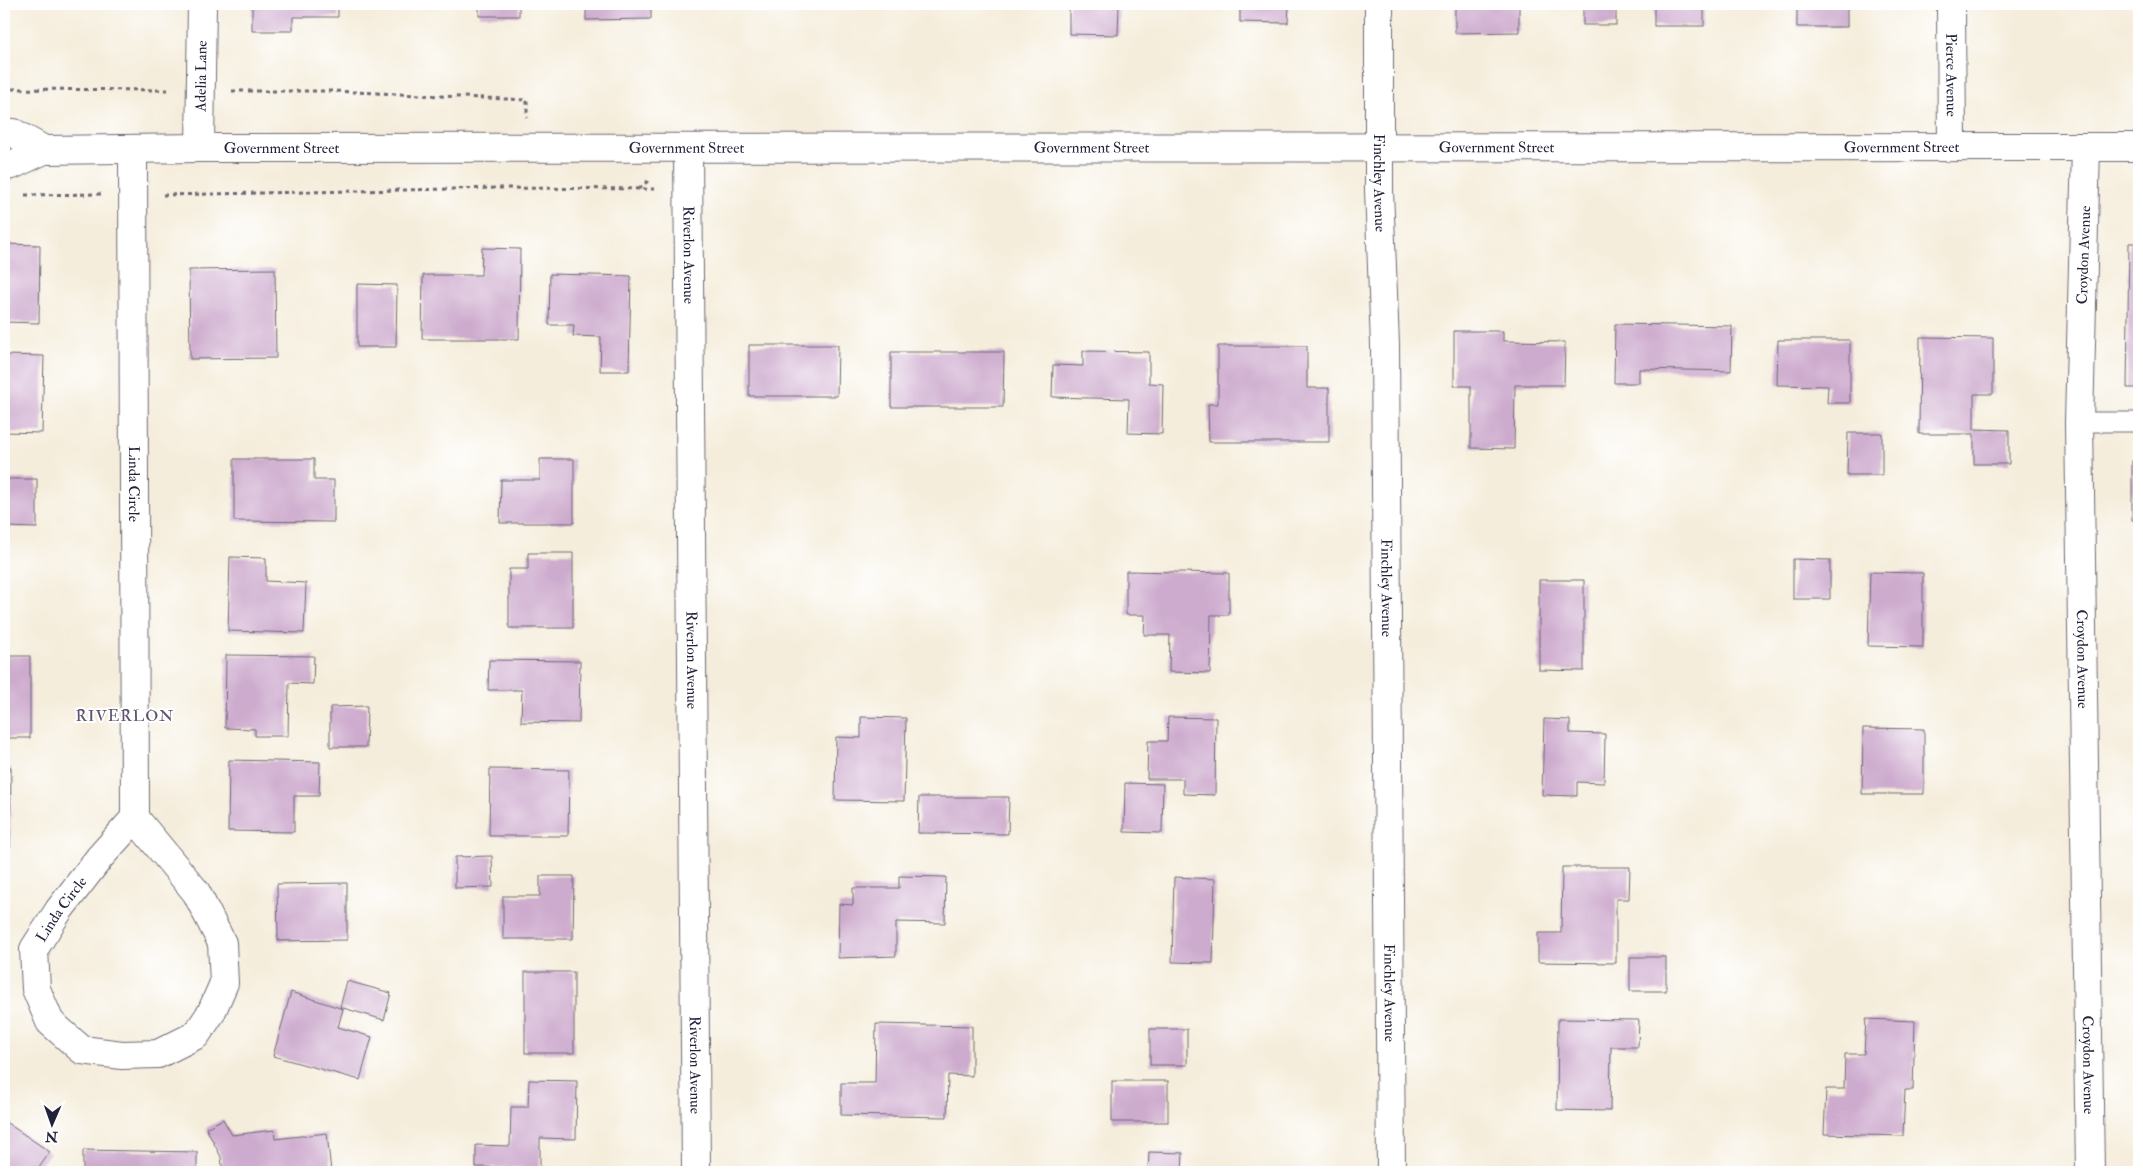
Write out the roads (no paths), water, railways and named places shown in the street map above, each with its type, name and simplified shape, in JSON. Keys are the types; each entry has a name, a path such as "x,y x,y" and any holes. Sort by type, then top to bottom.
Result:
{"street":[{"name":"Adelia Lane","path":"200,148 202,4"},
{"name":"Finchley Avenue","path":"1379,4 1379,147 1385,355 1390,1172"},
{"name":"Pierce Avenue","path":"1951,4 1952,146"},
{"name":"Government Street","path":"4,133 14,133 44,150"},
{"name":"Government Street","path":"4,166 12,165 44,150 200,148 688,149 2139,146"},
{"name":"Croydon Avenue","path":"2086,147 2080,422 2090,1172"},
{"name":"Riverlon Avenue","path":"688,149 696,1172"},
{"name":"Linda Circle","path":"133,150 135,818 196,892 222,943 224,982 212,1013 196,1035 158,1054 122,1055 82,1050 50,1022 36,989 34,949 59,910 100,857 135,818"}],"lane":[{"path":"2080,422 2139,422"}],"district":[{"name":"RIVERLON","path":"125,716"}]}
